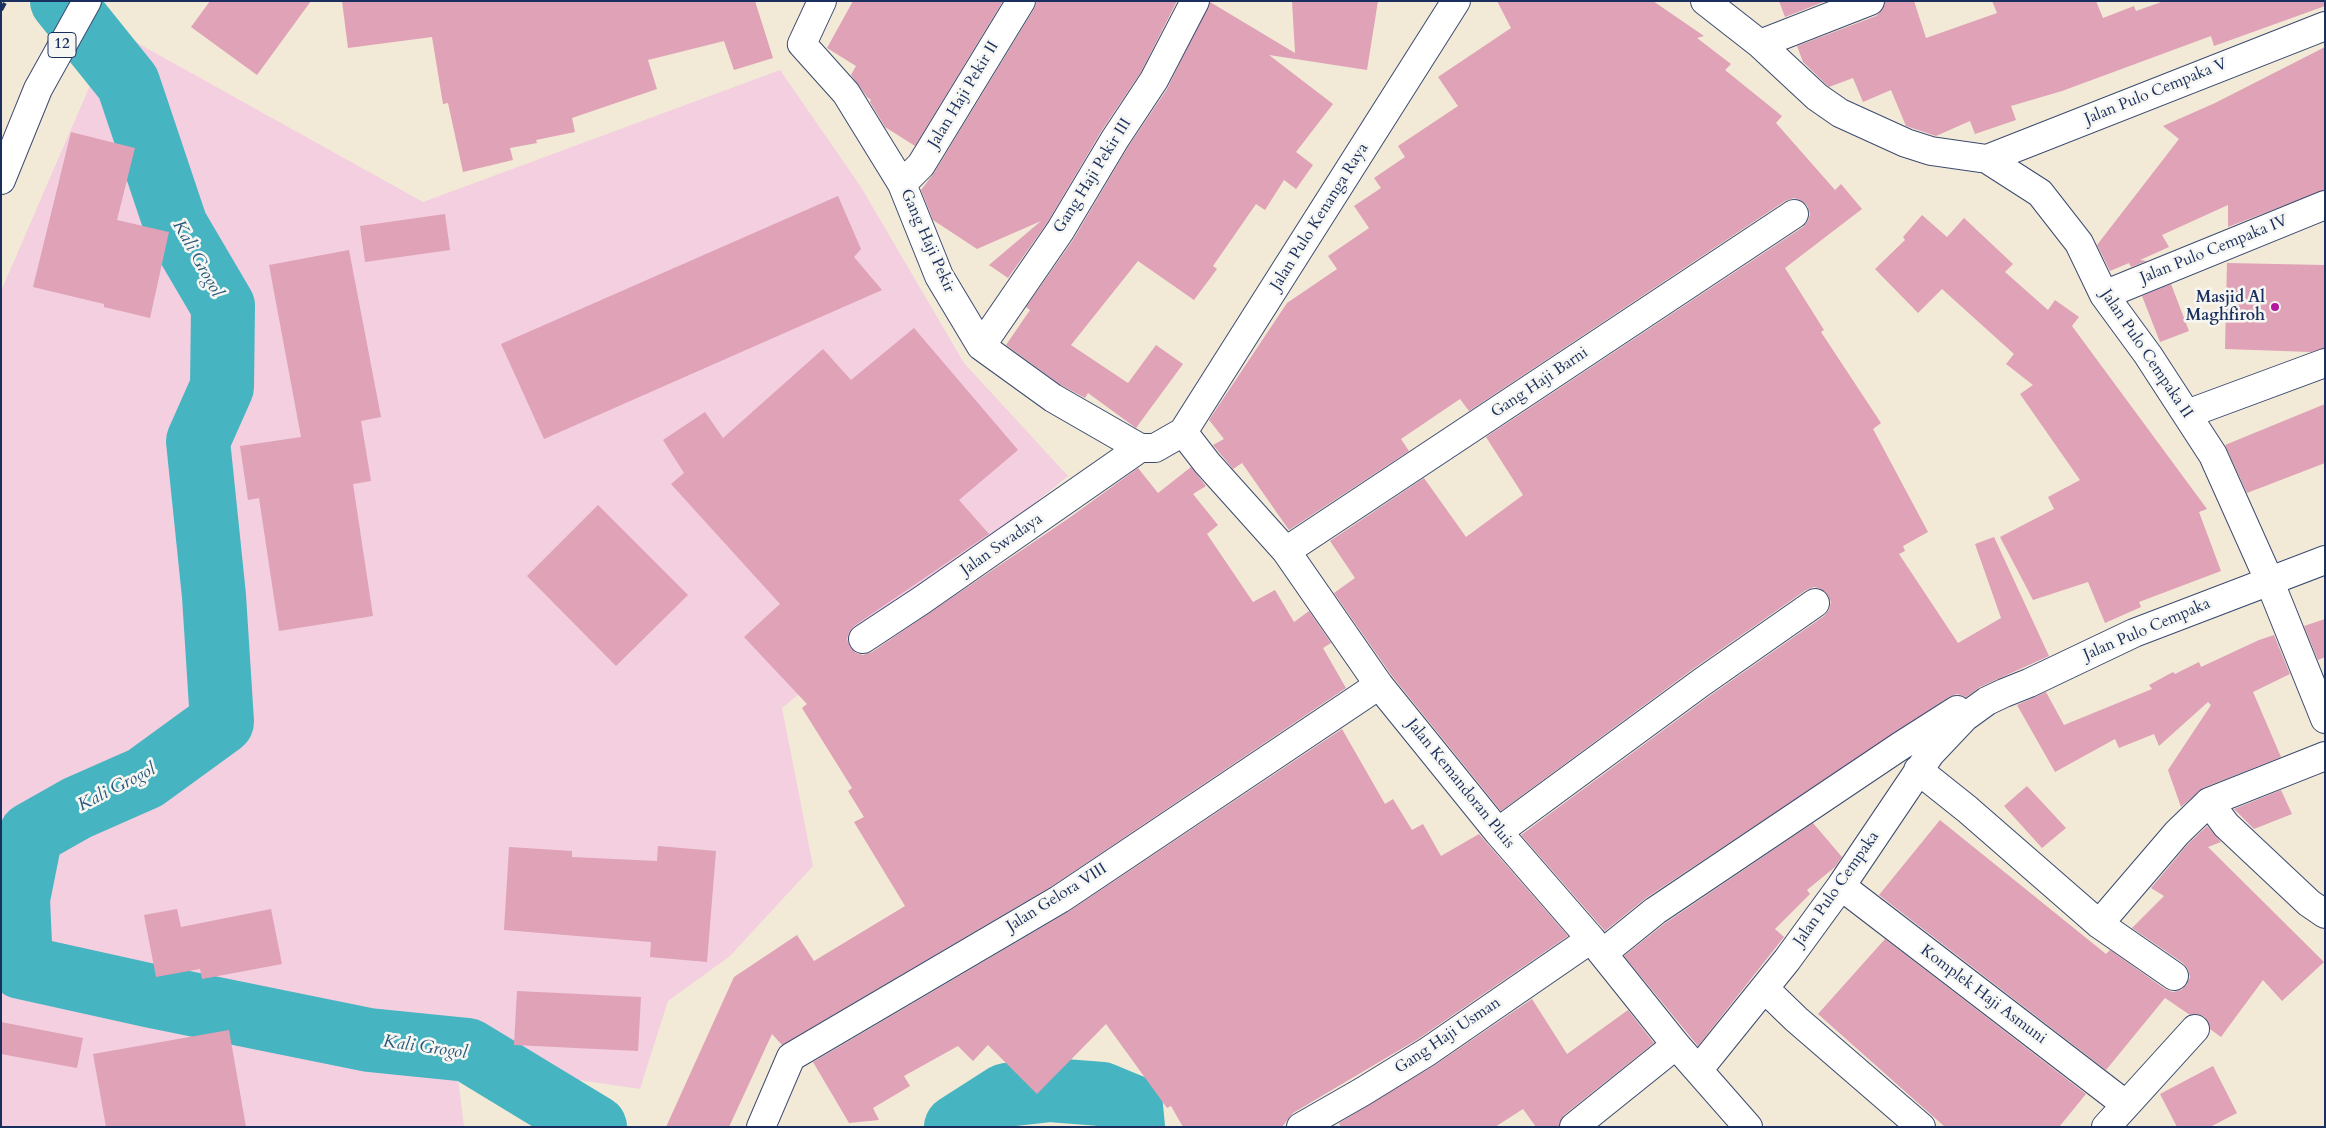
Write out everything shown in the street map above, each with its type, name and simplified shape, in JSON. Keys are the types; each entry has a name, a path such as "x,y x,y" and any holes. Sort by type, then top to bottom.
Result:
{"main road":[{"name":"12","path":"1,180 38,89 87,1"},
{"name":"Gang Haji Pekir","path":"822,1 802,44 846,93 902,184 939,276 982,346 1053,398 1140,448"},
{"name":"Jalan Haji Pekir II","path":"902,184 922,165 1021,1"},
{"name":"Gang Haji Pekir III","path":"982,346 1060,232 1115,139 1154,80 1195,1"},
{"name":"Jalan Pulo Kenanga Raya","path":"1184,432 1456,1"},
{"name":"Jalan Pulo Cempaka II","path":"1705,1 1760,44 1817,97 1840,113 1906,143 1931,151 1987,159 2040,193 2079,243 2104,295 2148,355 2213,455 2269,580 2325,719"},
{"path":"1760,44 1870,1"},
{"name":"Jalan Pulo Cempaka V","path":"1987,159 2325,26"},
{"name":"Jalan Pulo Cempaka IV","path":"2104,295 2325,205"},
{"name":"Gang Haji Barni","path":"1286,551 1794,214"},
{"path":"2187,414 2325,363"},
{"path":"1140,448 1155,448 1184,432"},
{"name":"Jalan Kemandoran Pluis","path":"1184,432 1207,463 1286,551 1379,685 1498,832 1597,946 1676,1045 1748,1127"},
{"name":"Jalan Swadaya","path":"863,639 1140,448"},
{"name":"Jalan Pulo Cempaka","path":"1699,1069 1765,989 1841,886 1918,770 1940,741 1973,710 2004,692 2029,683 2134,633 2325,560"},
{"path":"1498,832 1815,603"},
{"name":"Jalan Gelora VIII","path":"761,1127 791,1058 1060,899 1379,685"},
{"name":"Jalan Pulo Cempaka","path":"1597,946 1654,911 1949,714 1962,708 1973,710"},
{"path":"2099,924 2177,833 2209,802 2325,756"},
{"path":"1918,770 1967,809 2099,924 2174,976"},
{"path":"2209,802 2226,825 2309,903 2325,914"},
{"name":"Komplek Haji Asmuni","path":"1841,886 2125,1104"},
{"name":"Gang Haji Usman","path":"1301,1127 1362,1092 1597,946"},
{"path":"1765,989 1793,1016 1921,1127"},
{"path":"2106,1127 2195,1029"},
{"path":"1574,1127 1676,1045"}],"shaded area":[{"path":"114,30 423,202 780,70 861,187 964,363 1068,476 782,708 813,866 730,956 668,1001 640,1089 456,1062 464,1127 1,1127 1,291"}],"building":[{"path":"210,1 311,1 257,75 191,27"},
{"path":"342,1 755,1 773,58 734,70 724,41 648,60 657,89 572,118 575,132 536,140 537,143 510,148 513,160 463,172 448,103 443,104 432,37 348,48"},
{"path":"853,1 1003,1 915,146 885,127 870,102 871,100 851,75 856,66 827,48"},
{"path":"1037,1 1177,1 1141,72 1102,130 1047,223 1008,278 989,265 1041,221 977,249 933,220 921,190 934,173 1034,9"},
{"path":"1292,1 1378,1 1367,70 1269,55 1333,104 1296,152 1313,165 1296,189 1284,180 1265,210 1256,204 1213,266 1217,269 1194,300 1138,261 1071,345 1128,383 1156,345 1183,364 1136,428 1088,393 1085,398 1061,385 1006,345 1030,310 1026,307 1073,240 1128,147 1167,89 1210,2 1295,53"},
{"path":"1497,1 1653,1 1704,36 1697,38 1731,64 1725,70 1782,116 1776,123 1835,190 1841,184 1862,209 1785,268 1824,330 1821,332 1881,423 1873,429 1928,532 1903,546 1905,551 1899,554 1958,643 2001,618 1975,544 1994,537 2049,656 1980,687 1966,697 1957,694 1949,697 1646,898 1605,931 1521,835 1711,695 1824,616 1829,610 1831,602 1827,594 1821,589 1814,587 1806,590 1693,669 1501,811 1392,676 1334,593 1355,578 1330,541 1424,478 1466,537 1523,495 1486,437 1803,227 1808,221 1810,214 1807,205 1794,198 1785,201 1469,411 1460,399 1401,439 1409,451 1289,530 1242,463 1233,469 1213,445 1224,439 1209,420 1287,303 1337,269 1328,256 1369,228 1354,206 1381,188 1374,178 1405,157 1398,146 1458,106 1438,77 1511,28"},
{"path":"1779,1 1826,1 1785,17"},
{"path":"1885,1 1914,1 1926,38 1997,13 1992,1 2096,1 2103,18 2134,6 2136,11 2164,1 2325,1 2325,6 2214,46 2211,36 2062,91 2011,106 2016,120 1975,134 1970,121 1936,136 1906,126 1891,90 1863,102 1853,78 1829,87 1803,62 1797,46 1876,16 1882,10"},
{"path":"2325,47 2325,190 2228,227 2228,205 2162,235 2169,247 2140,260 2147,261 2131,267 2129,263 2110,271 2097,245 2179,139 2163,126 2215,103"},
{"path":"71,132 135,148 117,220 169,232 150,318 104,307 104,304 33,287"},
{"path":"838,196 861,249 854,257 882,290 544,439 501,344"},
{"path":"445,214 450,250 365,262 360,226"},
{"path":"1922,215 1947,237 1964,218 2013,264 2005,272 2048,310 2055,300 2079,317 2072,326 2207,509 2199,512 2221,571 2139,602 2141,607 2105,623 2088,582 2033,600 2000,537 2054,509 2048,497 2080,480 2020,394 2033,385 2006,364 2014,354 1942,289 1918,313 1875,269 1905,240 1903,237"},
{"path":"349,250 381,417 361,421 371,481 353,484 373,616 279,631 259,498 248,500 240,446 301,437 269,265"},
{"name":"Masjid Al Maghfiroh","path":"2227,263 2325,265 2325,348 2311,352 2225,349"},
{"path":"2171,284 2189,331 2160,342 2142,296"},
{"path":"914,328 1018,450 959,500 989,534 854,626 849,632 847,639 850,647 856,653 863,655 872,652 1069,518 1138,468 1158,493 1191,467 1206,486 1193,494 1218,525 1207,534 1253,602 1275,590 1294,622 1309,611 1331,643 1323,648 1346,688 1052,886 782,1045 772,1034 729,1127 666,1127 734,977 797,935 814,961 905,906 854,822 864,817 848,791 852,788 802,708 807,704 744,637 780,604 671,484 684,473 663,440 705,412 723,438 823,349 851,380"},
{"path":"2325,404 2325,463 2247,493 2225,445"},
{"path":"598,505 688,595 616,666 527,576"},
{"path":"2325,619 2325,657 2318,660 2304,626"},
{"path":"2274,635 2290,674 2253,692 2281,757 2203,788 2181,807 2168,770 2211,705 2208,702 2159,746 2154,734 2119,748 2115,739 2055,772 2017,705 2046,692 2064,725 2152,689 2149,685 2173,672 2175,674 2199,662 2201,667"},
{"path":"1342,729 1385,804 1393,799 1412,830 1423,824 1441,856 1479,834 1568,936 1418,1039 1293,1113 1282,1127 1183,1127 1171,1106 1167,1108 1106,1024 1037,1094 988,1045 973,1061 958,1046 904,1076 910,1086 873,1108 879,1120 849,1123 813,1062 1068,912"},
{"path":"2027,786 2066,828 2042,848 2004,806"},
{"path":"2281,790 2292,814 2254,829 2234,809"},
{"path":"1940,820 2106,954 2110,950 2165,989 2173,992 2181,990 2187,984 2190,977 2188,969 2183,963 2132,928 2164,896 2151,888 2188,844 2207,826 2221,842 2208,847 2324,962 2282,1001 2263,980 2221,1037 2210,1029 2205,1017 2198,1014 2190,1015 2165,998 2106,1070 1879,895"},
{"path":"1813,823 1842,857 1835,867 1807,890 1810,894 1775,929 1784,937 1698,1046 1624,956 1664,924"},
{"path":"658,846 716,851 707,962 650,957 651,942 504,930 509,847 572,851 572,857 657,861"},
{"path":"177,909 181,927 271,909 282,964 202,979 200,969 156,977 144,915"},
{"path":"1885,939 2086,1094 2059,1127 1945,1127 1818,1014"},
{"path":"517,991 641,997 638,1051 514,1045"},
{"path":"1532,999 1567,1054 1628,1010 1654,1043 1564,1115 1559,1127 1536,1127 1523,1109 1495,1127 1341,1127 1339,1123 1435,1065"},
{"path":"1,1022 83,1038 77,1068 1,1054"},
{"path":"229,1030 246,1127 106,1127 93,1054"},
{"path":"2213,1066 2237,1113 2210,1127 2177,1127 2160,1094"}],"waterway":[{"name":"Kali Grogol","path":"62,1 128,83 176,226 223,306 222,387 198,441 214,596 222,722 145,778 77,808 31,834 18,899 21,967 369,1040 468,1050 595,1127"},
{"name":"Kali Grogol","path":"956,1127 1006,1095 1050,1090 1102,1094 1131,1106 1133,1127"}],"railway":[{"path":"1,10 6,1"}],"place":[{"name":"Masjid Al Maghfiroh","path":"2275,307"}]}
